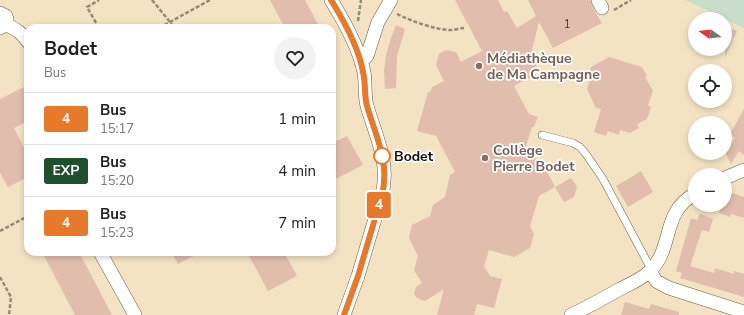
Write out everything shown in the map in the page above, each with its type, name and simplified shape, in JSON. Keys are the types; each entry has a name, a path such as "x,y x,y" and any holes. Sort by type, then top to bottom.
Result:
{"street":[{"path":"331,0 344,21 361,62 364,74 367,105 382,153 385,171 385,184 358,276 344,315"},
{"path":"361,62 367,56 375,29 388,4"},
{"path":"0,13 6,16 7,19 3,27 12,27 24,37"},
{"path":"732,175 744,170"},
{"path":"571,315 637,280 651,270 660,255 674,214 679,205 688,198"},
{"path":"102,256 135,315"},
{"path":"651,270 656,281 669,288 744,312"}],"lane":[{"path":"542,135 580,147 586,154 603,179 651,270"}],"path":[{"path":"97,24 87,7 99,0"},
{"path":"152,0 170,22"},
{"path":"166,24 210,0"},
{"path":"388,4 407,19 426,26 451,30 464,28"},
{"path":"0,231 24,218"},
{"path":"0,277 11,297 9,315"}],"green space":[{"path":"685,0 744,0 744,28 732,22 732,12 710,12"}],"building":[{"path":"270,0 305,0 318,24 283,24"},
{"name":"Collège Pierre Bodet","path":"455,0 498,0 504,12 507,11 517,28 536,16 528,0 590,0 602,23 553,48 539,22 530,58 538,61 532,78 529,78 514,86 529,114 538,117 534,127 532,127 523,155 541,160 555,187 539,196 530,226 534,234 530,248 514,257 489,250 484,266 490,276 502,279 494,308 477,304 474,315 437,315 444,289 425,301 417,298 414,294 416,287 422,283 414,270 418,256 409,238 412,225 430,216 433,205 445,197 450,175 455,172 436,136 417,131 428,92 430,92 432,87 444,81 436,65 439,54 446,50 456,52 461,62 482,51"},
{"path":"396,25 405,29 397,56 396,88 385,89 384,71 386,55"},
{"path":"732,29 737,31 732,42"},
{"path":"609,57 642,67 647,76 645,77 653,91 648,105 651,107 647,119 637,124 639,128 630,133 620,130 619,135 608,131 606,136 594,132 601,109 596,108 587,89 591,75 589,74 591,67"},
{"path":"24,87 24,123 14,128 24,147 24,179 8,187 0,173 0,99"},
{"path":"744,109 744,155 739,151 731,164 729,160 732,160 732,142 735,138 732,136 732,130"},
{"path":"347,136 363,165 336,179 336,141"},
{"path":"641,171 653,192 628,207 616,186"},
{"path":"571,178 577,187 574,197 564,202 555,187"},
{"path":"732,193 744,197 744,218 731,214 730,217 719,213 732,212"},
{"path":"700,214 713,219 709,232 702,230 690,266 714,273 715,268 734,274 734,271 744,274 744,297 680,278 682,273 676,271 691,218 697,220"},
{"path":"44,256 81,256 112,315 75,315"},
{"path":"173,256 193,256 178,264"},
{"path":"249,256 286,256 297,276 268,291"},
{"path":"625,302 649,309 651,304 679,312 679,315 621,315"}],"bus line":[{"name":"4","path":"331,0 344,21 361,62 364,74 367,105 382,153 385,171 385,184 382,195 358,276 344,315"}],"place":[{"name":"Médiathèque de Ma Campagne","path":"479,66"},
{"name":"Bodet","path":"382,156"},
{"name":"Collège Pierre Bodet","path":"485,158"}]}
